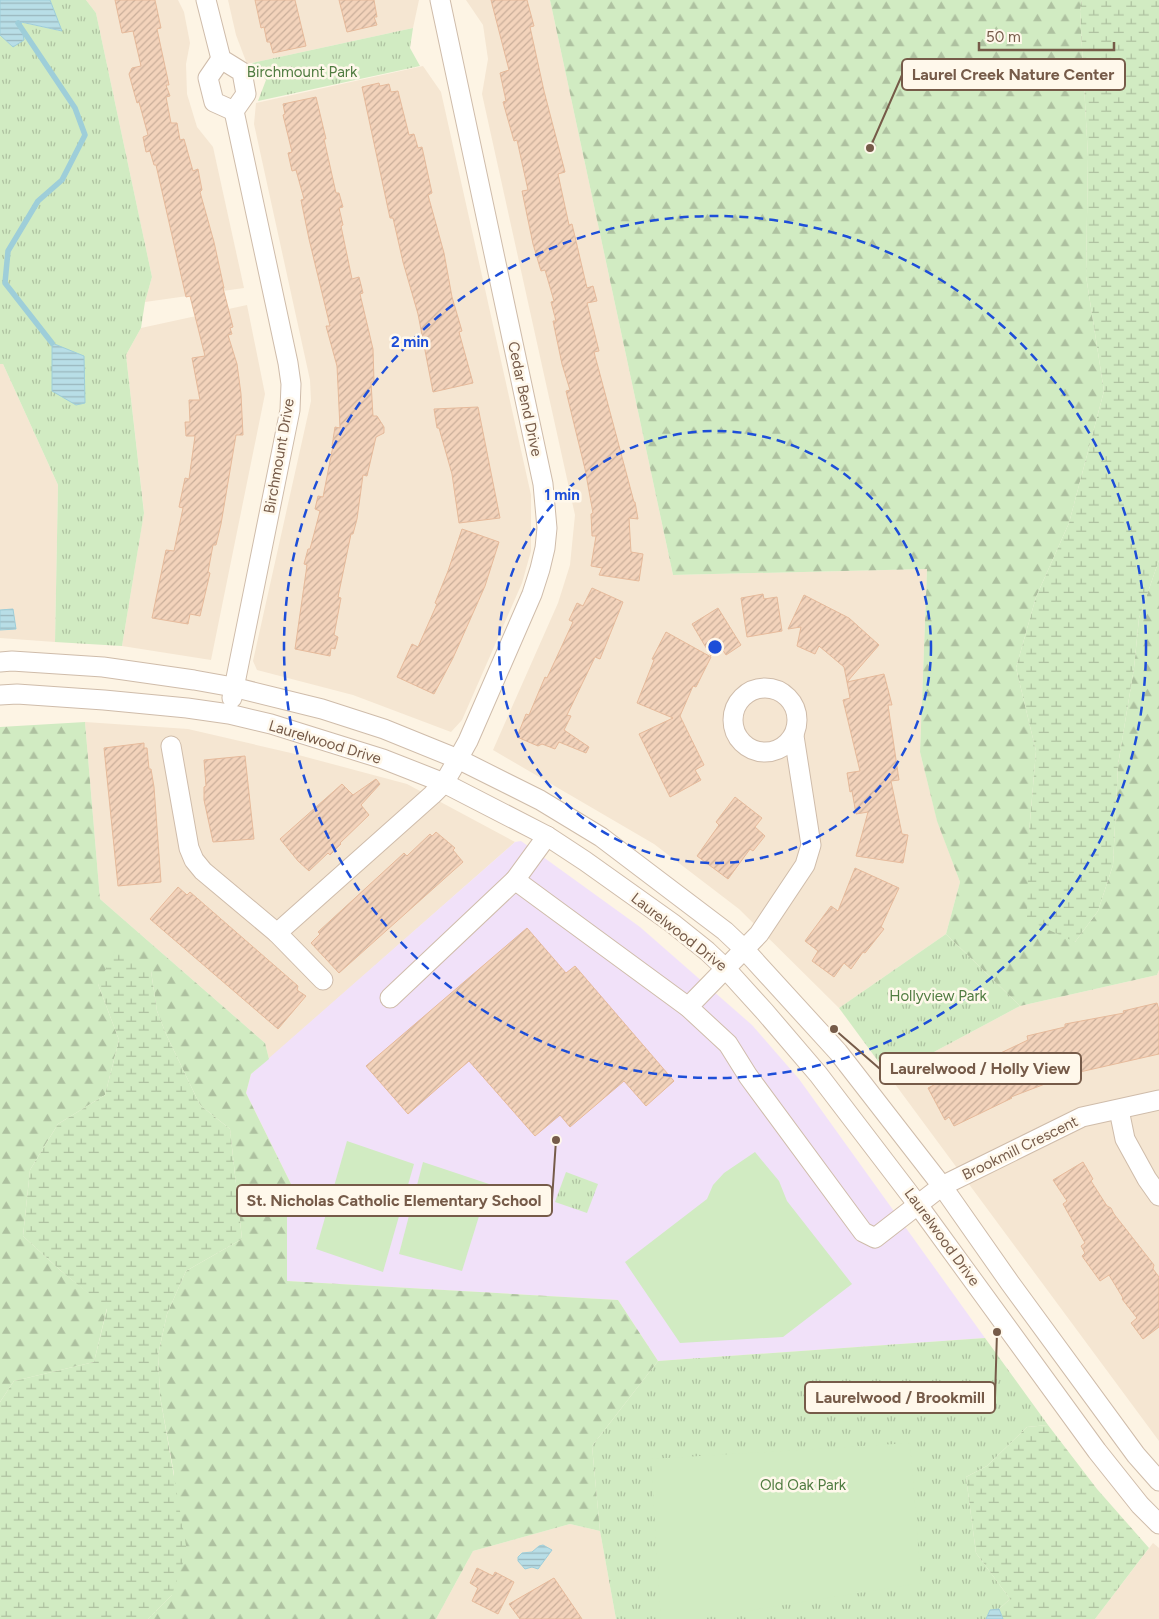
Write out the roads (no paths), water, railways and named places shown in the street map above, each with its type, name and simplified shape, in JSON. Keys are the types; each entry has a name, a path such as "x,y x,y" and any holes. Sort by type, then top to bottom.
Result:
{"street":[{"path":"206,0 221,60 242,72 246,94 234,111 214,102 208,78 221,60"},
{"name":"Cedar Bend Drive","path":"277,934 444,783 468,741 532,594 544,555 547,528 543,484 440,0"},
{"name":"Birchmount Drive","path":"229,714 290,410 291,384 234,111"},
{"name":"Laurelwood Drive","path":"0,662 12,661 103,667 233,687 322,708 384,728 458,759 540,800 601,837 725,931 744,949 838,1052 942,1186 1010,1284 1136,1455 1159,1481"},
{"name":"Laurelwood Drive","path":"0,695 17,694 104,700 229,714 316,737 382,759 444,783 547,836 672,923 726,969 818,1074 918,1205 1097,1451 1140,1505 1159,1524"},
{"path":"515,880 688,1007 758,934 805,865 811,845 794,736"},
{"path":"171,746 189,848 194,860 202,871 277,934 323,980"},
{"path":"390,998 515,880 547,836"},
{"name":"Brookmill Crescent","path":"688,1007 728,1044 748,1076 863,1232 875,1238 942,1186 1082,1117 1159,1100"},
{"path":"1119,1110 1125,1139 1147,1179 1159,1196"}],"water":[{"path":"0,0 50,0 62,31 21,22 24,40 13,47 0,35"},
{"path":"52,343 84,356 85,403 76,405 52,391"},
{"path":"13,609 16,629 0,630 0,610"},
{"path":"543,1545 552,1550 538,1569 532,1567 525,1569 518,1561 518,1557 522,1553 532,1552"},
{"path":"999,1609 1003,1619 986,1619 990,1610"}],"waterway":[{"path":"18,23 75,108 85,135 62,180 38,201 8,251 5,283 52,343"}],"place":[{"name":"Laurel Creek Nature Center","path":"870,148"},
{"name":"Laurelwood / Holly View","path":"834,1029"},
{"name":"St. Nicholas Catholic Elementary School","path":"556,1140"},
{"name":"Laurelwood / Brookmill","path":"997,1332"}],"park label":[{"name":"Birchmount Park","path":"302,72"},
{"name":"Hollyview Park","path":"938,996"},
{"name":"Old Oak Park","path":"803,1485"}]}
